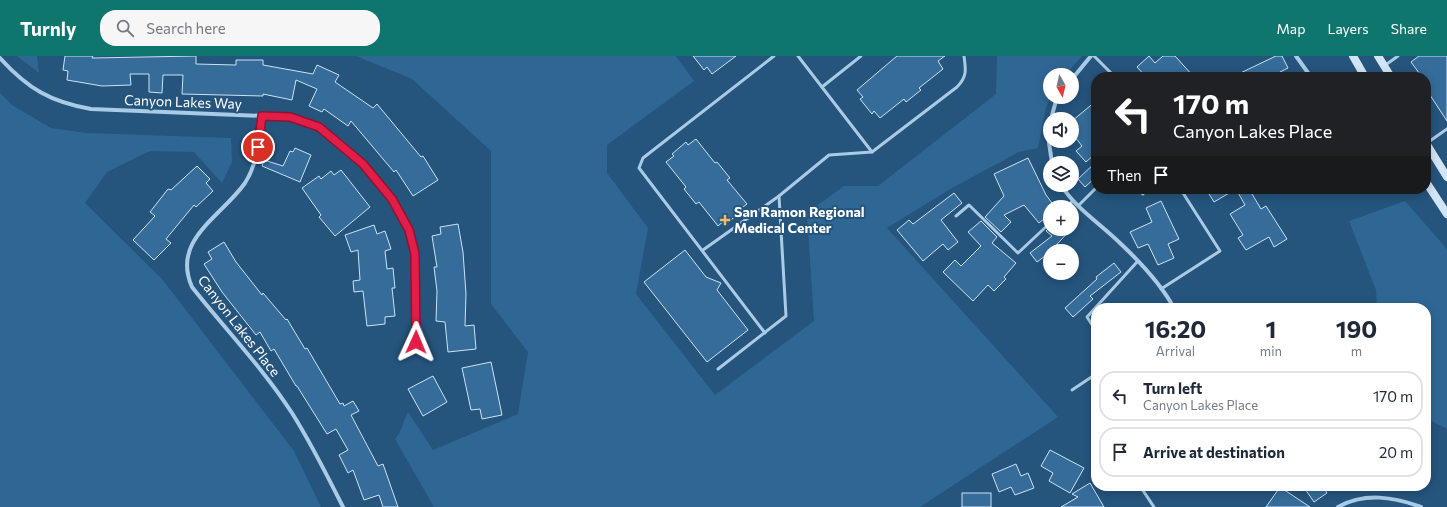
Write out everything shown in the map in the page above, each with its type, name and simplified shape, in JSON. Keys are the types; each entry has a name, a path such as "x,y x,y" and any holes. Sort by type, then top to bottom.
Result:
{"main road":[{"path":"1353,56 1362,72"},
{"path":"1378,56 1388,72"},
{"path":"1431,151 1447,177"},
{"path":"1431,190 1447,214"}],"street":[{"path":"1079,70 1090,56"},
{"path":"1296,56 1307,72"},
{"name":"Canyon Lakes Way","path":"0,58 18,77 49,98 71,105 92,109 290,117 319,127 363,164 392,199 409,230 415,254 416,342"},
{"name":"Canyon Lakes Place","path":"262,116 256,163 245,183 226,206 193,241 187,252 187,277 192,287 268,380 292,414 327,474 343,507"},
{"path":"1079,207 1121,244 1170,303"},
{"path":"1338,507 1367,497 1399,499 1421,507"}],"lane":[{"path":"765,333 639,168 644,158 774,56"},
{"path":"798,56 872,152"},
{"path":"822,87 861,56"},
{"path":"703,250 779,196 829,155 872,152 964,80 966,73 964,56"},
{"path":"1094,56 1110,72"},
{"path":"1384,66 1398,56"},
{"path":"1431,140 1447,129"},
{"path":"1079,205 1091,193"},
{"path":"1161,290 1220,250 1185,194"},
{"path":"718,369 786,316 779,196"},
{"path":"956,216 969,204 1018,253 1043,230"},
{"path":"1100,303 1137,262"},
{"path":"1091,313 1087,317 1091,323"},
{"path":"1072,390 1091,377"},
{"path":"1143,491 1154,507"}],"shaded area":[{"path":"17,56 37,56 39,73"},
{"path":"356,56 676,56 694,81 607,145 607,173 648,228 636,294 715,395 814,321 807,213 844,186 878,186 996,94 997,56 1082,56 1071,68 1043,68 1043,104 1048,104 1045,112 1043,112 1043,122 1038,148 1019,152 952,188 887,228 1058,417 920,507 434,507 395,439 401,430 408,412 433,450 518,414 528,352 491,304 491,151 412,79"},
{"path":"0,93 12,105 51,128 87,133 231,138 232,162 222,183 194,152 150,151 107,172 85,203 162,279 294,451 321,507 0,507"},
{"path":"1405,201 1447,249 1447,429 1431,421 1431,303 1377,303 1376,290 1349,221"}],"building":[{"path":"65,56 93,56 92,58 196,56 196,64 236,65 236,60 263,60 263,65 313,74 317,65 339,75 335,82 373,108 377,104 421,157 423,156 438,180 413,196 396,170 394,172 351,121 348,126 324,109 322,112 309,106 317,89 296,80 292,100 263,94 263,96 182,94 183,75 163,75 162,93 149,92 149,74 130,74 131,85 102,86 67,80 68,71 63,70"},
{"path":"693,56 736,56 712,74 707,67 704,70"},
{"path":"897,56 945,56 938,61 943,69 919,88 921,90 906,102 904,99 880,118 874,111 872,114 860,99 863,97 857,90"},
{"path":"1149,56 1155,63 1163,56 1175,56 1189,72 1142,72 1137,67"},
{"path":"1276,56 1282,56 1288,68 1280,72 1242,72"},
{"path":"1419,56 1447,56 1447,121 1431,97 1431,72 1418,72 1411,62"},
{"path":"1091,105 1091,158 1086,162 1076,151 1082,146 1079,142 1079,115"},
{"path":"696,139 715,163 717,162 730,178 727,180 747,204 739,210 741,212 727,223 725,220 718,226 699,202 696,204 684,189 686,187 666,162 674,156 672,154 686,142 688,145"},
{"path":"295,148 311,155 300,182 262,166 264,160 283,166 290,151 293,152"},
{"path":"1028,158 1043,189 1043,192 1050,200 1043,200 1043,220 1039,223 1024,205 1004,215 1011,222 1001,232 985,217 1004,196 994,174"},
{"path":"197,166 210,179 206,183 213,191 196,207 194,205 166,239 171,243 154,260 133,240 155,216 150,212 168,189 171,190"},
{"path":"1091,167 1091,182 1085,187 1079,178"},
{"path":"341,170 370,207 335,236 319,217 321,215 302,188 319,176 321,179 331,171 334,175"},
{"path":"954,193 962,203 941,220 958,242 948,250 943,244 923,261 897,230 909,220 913,224"},
{"path":"1209,194 1228,194 1214,202"},
{"path":"1239,194 1252,194 1261,209 1266,206 1287,239 1274,247 1269,237 1246,250 1238,238 1243,235 1230,214 1245,205"},
{"path":"1161,201 1179,239 1168,244 1174,258 1158,265 1148,244 1138,248 1130,232 1152,222 1146,208"},
{"path":"981,221 997,237 992,243 1016,263 1004,277 1006,279 994,291 988,285 973,301 943,272 955,260 961,266 981,246 968,232"},
{"path":"458,224 463,252 466,294 465,326 474,325 476,349 448,352 445,322 436,321 437,291 434,267 437,267 432,236 441,234 440,227"},
{"path":"374,225 377,234 385,231 391,249 385,251 387,269 393,268 395,288 392,288 395,316 385,317 385,324 367,326 363,291 354,292 353,281 360,280 358,250 351,252 345,235"},
{"path":"1052,236 1065,236 1057,244 1043,244 1043,258 1037,262 1030,253"},
{"path":"224,242 236,262 262,295 263,293 286,320 287,319 305,349 307,348 340,404 343,403 344,406 353,401 359,411 351,415 378,466 383,464 398,507 383,507 379,495 364,500 353,470 348,473 339,455 348,450 336,429 327,434 274,349 271,351 260,332 256,335 222,292 204,264 212,259 208,252"},
{"path":"685,250 706,277 721,283 717,290 748,330 707,362 644,282"},
{"path":"1114,263 1121,272 1090,296 1093,299 1073,317 1065,308 1097,279 1096,277"},
{"path":"491,362 502,415 482,419 480,409 471,410 462,368"},
{"path":"433,376 447,402 423,416 408,389"},
{"path":"1050,450 1084,468 1070,493 1049,481 1053,473 1041,466"},
{"path":"1016,464 1021,476 1028,473 1034,488 1015,495 1011,487 999,492 992,474"},
{"path":"1090,483 1091,491 1095,491 1104,507 1061,507 1078,497 1072,494"},
{"path":"1277,491 1286,491 1310,507 1266,507"},
{"path":"1306,491 1326,491 1327,493 1314,502"},
{"path":"962,493 991,493 991,507 962,507"}],"place":[{"name":"San Ramon Regional Medical Center","path":"725,220"}],"route":[{"path":"258,147 262,116 290,117 319,127 363,164 392,199 409,230 415,254 416,342"}]}
